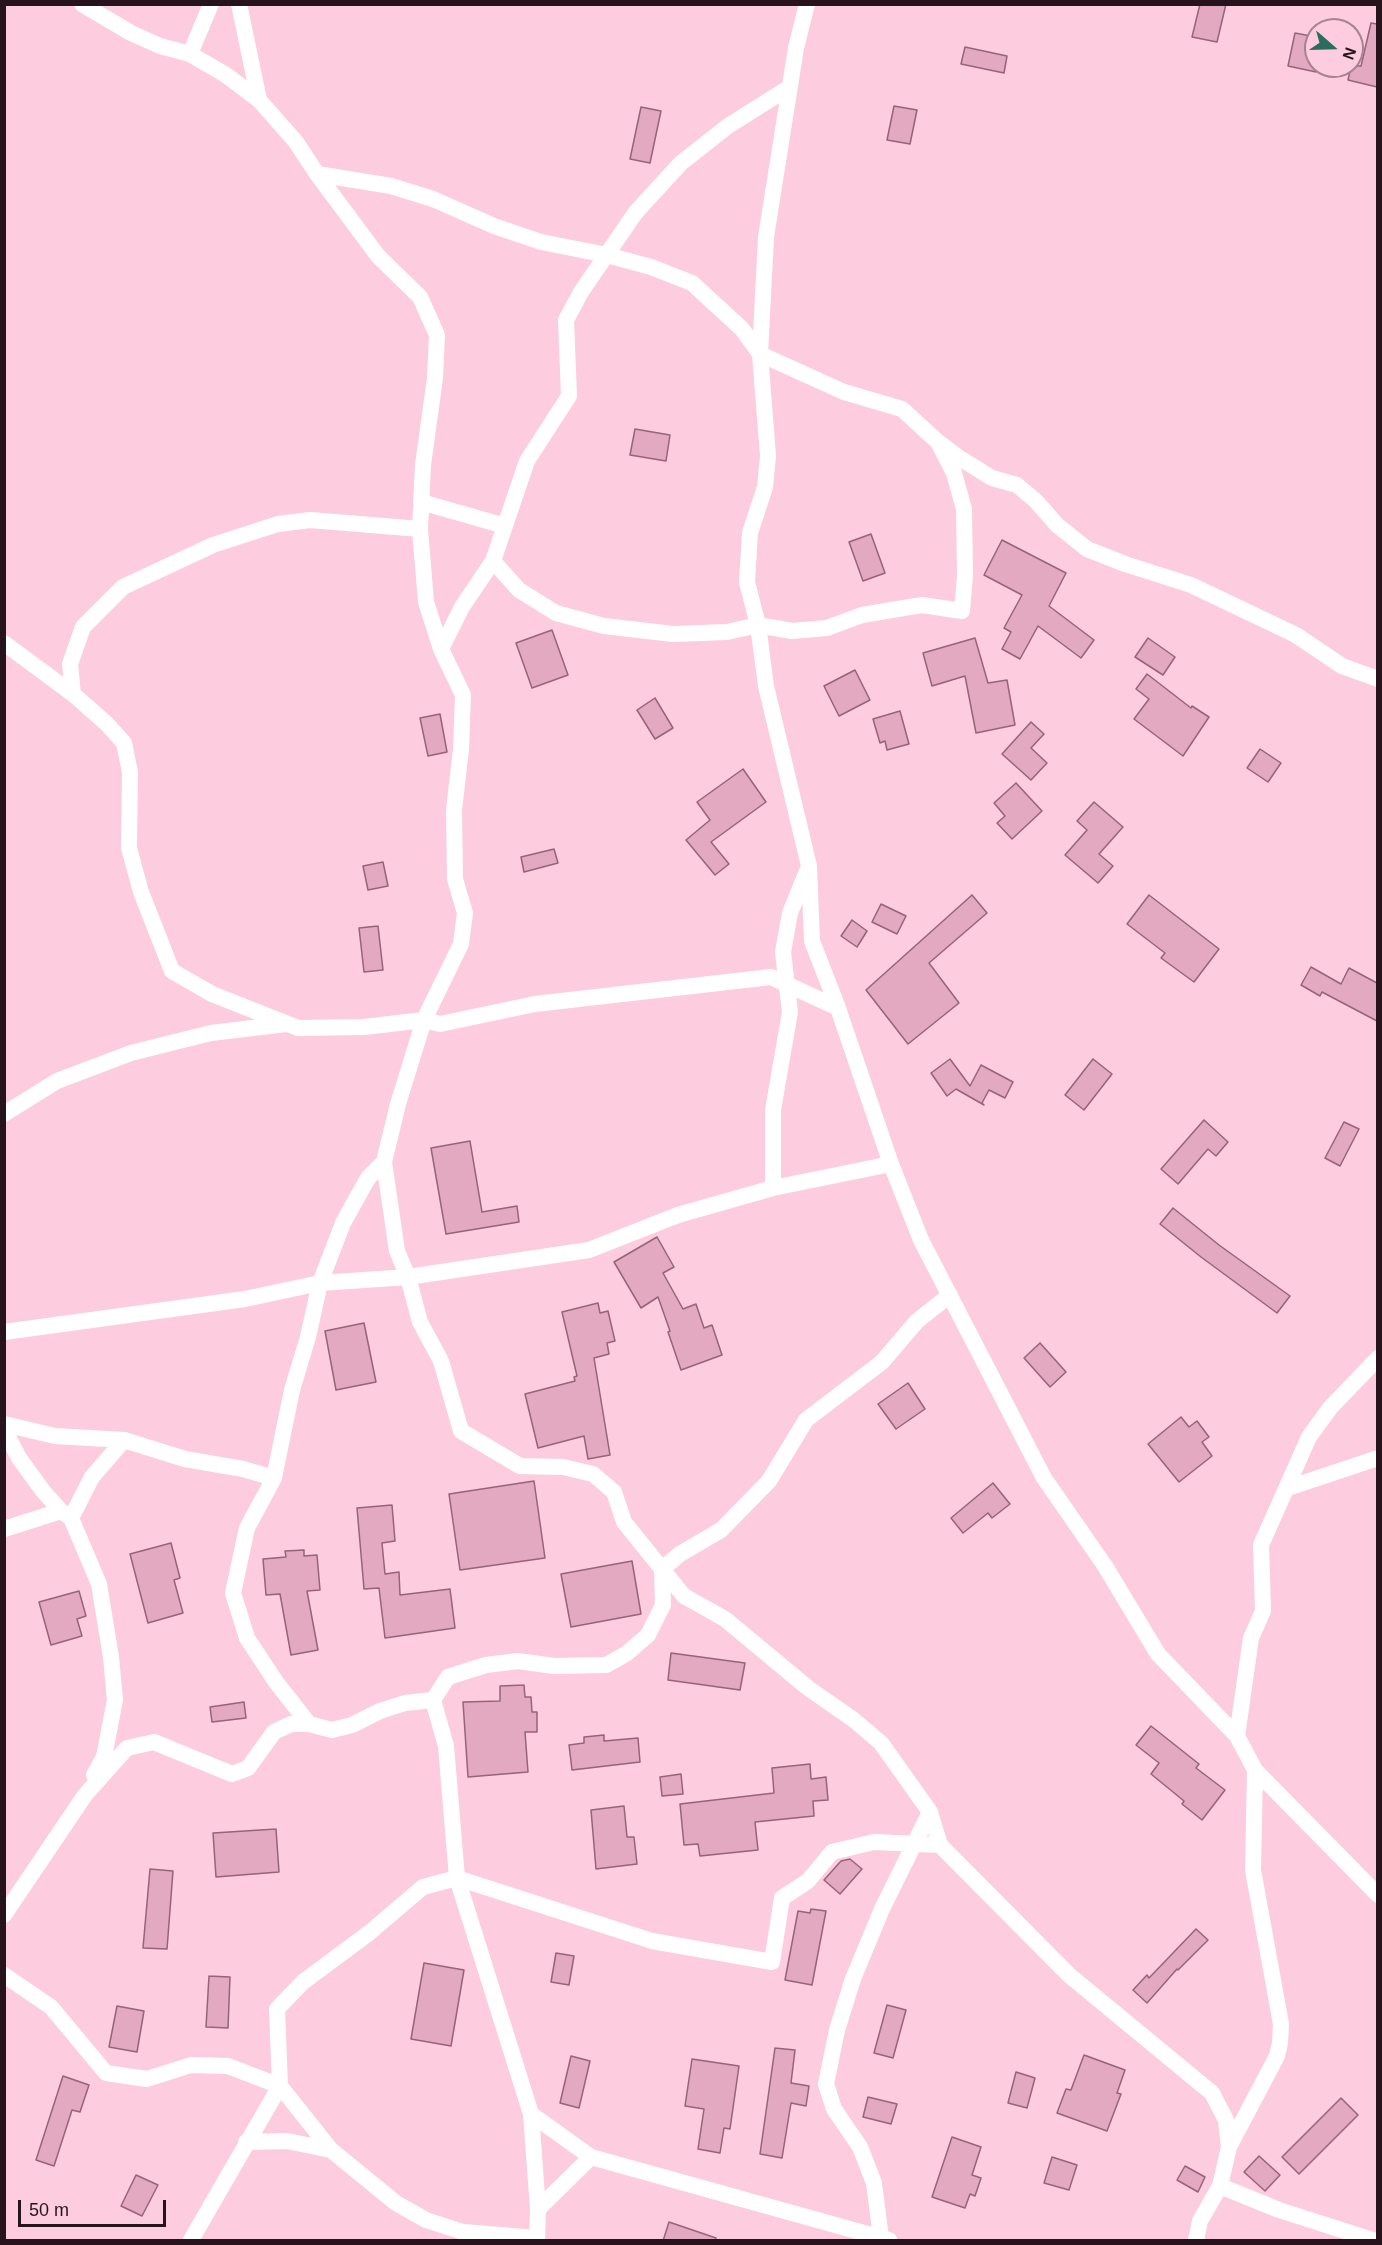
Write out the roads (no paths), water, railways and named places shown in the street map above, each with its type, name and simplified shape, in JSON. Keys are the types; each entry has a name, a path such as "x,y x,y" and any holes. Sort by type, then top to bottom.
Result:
{"street":[{"path":"82,4 131,33 160,46 190,54 226,75 259,100 296,142 378,256 420,297 437,335 435,378 423,465 420,529 426,602 441,649 463,695 461,749 454,810 455,879 465,913 461,944 424,1020 398,1104 384,1162 397,1251 408,1277 420,1322 441,1361 461,1431 520,1466 563,1467 593,1474 614,1492 624,1522 684,1596 725,1620 808,1688 854,1720 881,1743 930,1812 940,1845 1069,1975 1212,2093 1226,2120 1229,2147"},
{"path":"190,54 212,4"},
{"path":"238,4 259,100"},
{"path":"807,4 796,48 766,237 760,354 768,456 765,488 750,533 747,582 758,625 766,686 809,866 812,941 838,1008 891,1164 921,1240 1044,1478 1105,1566 1158,1654 1237,1736 1255,1770 1377,1895"},
{"path":"441,649 462,607 493,561 527,461 569,396 566,320 636,212 681,163 728,126 790,87"},
{"path":"317,174 391,186 433,199 494,226 542,242 607,255 651,267 692,283 742,329 760,354 844,392 902,409 958,457 992,478 1017,485 1036,501 1057,525 1087,549 1191,585 1296,635 1342,666 1377,679"},
{"path":"493,561 519,590 556,613 604,626 673,634 727,632 758,625 792,631 827,628 862,615 922,605 962,610 965,576 964,509 954,473 938,442"},
{"path":"421,502 505,526"},
{"path":"73,694 70,664 83,627 123,587 213,545 278,524 310,520 420,529"},
{"path":"4,643 73,694 107,724 124,743 130,772 129,848 141,892 172,971 212,994 298,1028 364,1027 424,1020 440,1024 535,1004 771,977 787,982 838,1008"},
{"path":"773,1188 773,1110 790,1012 783,952 790,913 809,866"},
{"path":"4,1114 57,1081 131,1053 211,1033 286,1024"},
{"path":"309,1724 276,1682 247,1638 233,1593 247,1528 274,1478 292,1390 308,1337 320,1282 343,1223 368,1178 384,1162"},
{"path":"4,1332 245,1299 320,1282 408,1277 589,1250 678,1215 773,1188 891,1164"},
{"path":"662,1569 680,1554 721,1530 769,1481 806,1420 882,1362 917,1321 950,1295"},
{"path":"1237,1736 1251,1638 1263,1611 1261,1545 1309,1437 1330,1408 1377,1358"},
{"path":"4,1424 55,1436 124,1440 185,1459 243,1469 274,1478"},
{"path":"4,1429 20,1458 43,1491 66,1514 99,1584 111,1657 115,1700 104,1757 85,1795 4,1915"},
{"path":"4,1529 66,1514 92,1477 124,1440"},
{"path":"1288,1488 1377,1458"},
{"path":"4,1975 51,2007 106,2073 147,2079 191,2065 228,2066 280,2086 331,2150 396,2203 426,2220 463,2232 537,2239 538,2209 531,2114 457,1878 446,1746 433,1700 448,1677 486,1665 518,1661 554,1666 606,1665 626,1654 648,1635 663,1605 662,1569"},
{"path":"85,1795 127,1748 154,1742 232,1774 248,1768 274,1732 291,1724 309,1724 332,1730 352,1725 380,1711 405,1703 433,1700"},
{"path":"1196,2241 1200,2221 1220,2186 1229,2147 1277,2056 1281,2025 1253,1870 1255,1770"},
{"path":"531,2114 591,2157 886,2239 874,2183 860,2147 834,2109 826,2084 837,2030 853,1979 882,1909 930,1812"},
{"path":"191,2241 280,2086 277,2009 303,1982 369,1933 423,1887 457,1878 652,1941 772,1962 782,1898 808,1881 832,1852 874,1842 940,1845"},
{"path":"246,2142 287,2141 331,2150"},
{"path":"538,2209 591,2157"},
{"path":"1220,2186 1279,2210 1373,2241"}]}
